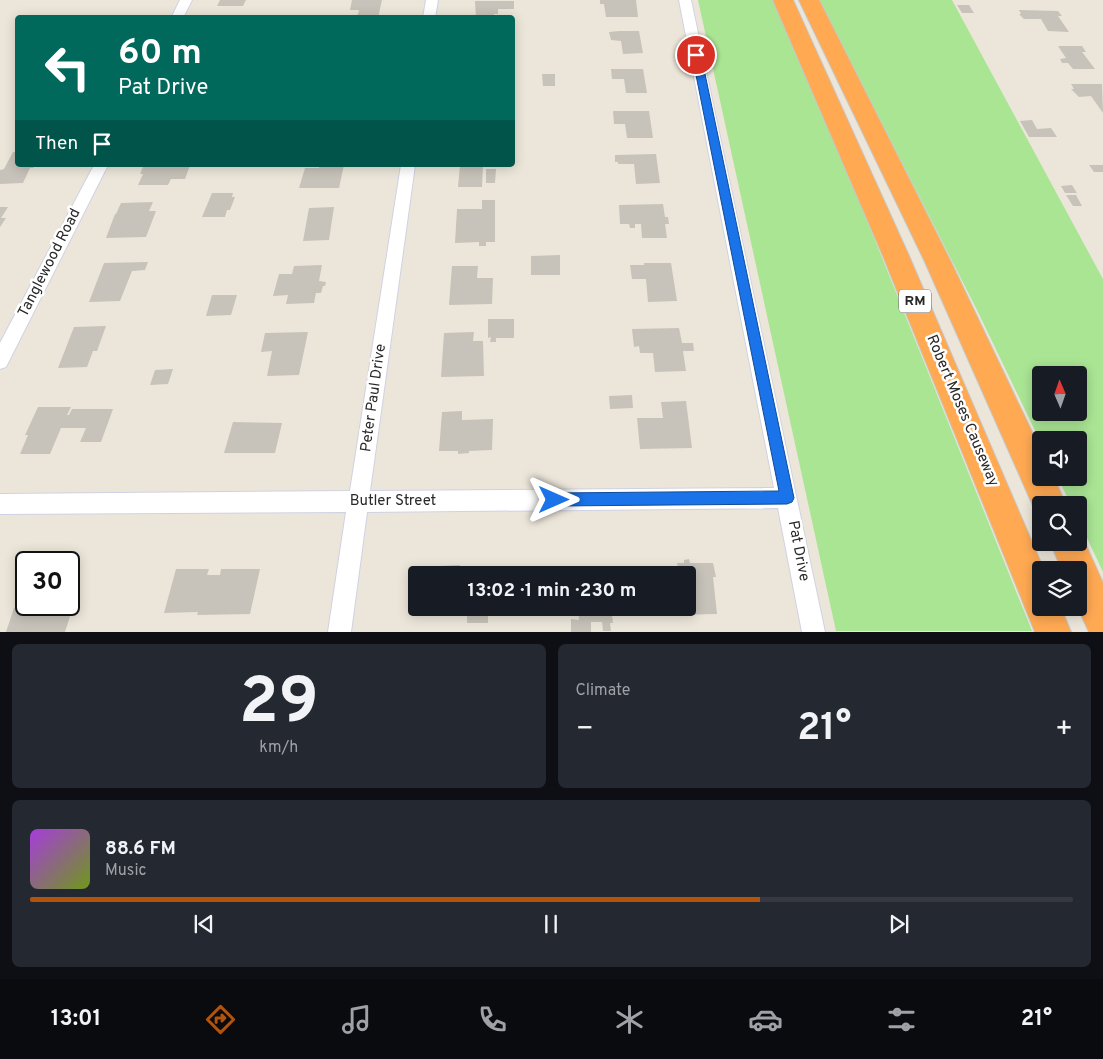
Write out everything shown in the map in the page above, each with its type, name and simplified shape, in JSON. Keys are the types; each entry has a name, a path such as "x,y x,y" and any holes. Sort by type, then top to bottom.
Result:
{"highway":[{"name":"Robert Moses Causeway","path":"783,0 926,325 1032,582"},
{"name":"RM","path":"809,0 934,254 1046,496"},
{"path":"1071,551 1103,623"},
{"path":"1046,616 1052,632"}],"street":[{"path":"178,15 186,0"},
{"path":"430,15 432,0"},
{"name":"Pat Drive","path":"685,0 814,632"},
{"name":"Tanglewood Road","path":"0,361 100,167"},
{"name":"Peter Paul Drive","path":"339,632 408,167"},
{"name":"Butler Street","path":"0,504 787,498"}],"green space":[{"path":"698,0 773,0 830,128 1032,631 836,631"},
{"path":"819,0 952,0 1103,279 1103,572 1087,538 1087,496 1067,496 1062,486 1087,486 1087,431 1035,431 976,308"}],"building":[{"path":"220,0 246,0 243,6 217,6"},
{"path":"352,0 382,0 379,15 358,15 359,10 350,10"},
{"path":"600,0 636,0 638,17 606,17 604,4 600,4"},
{"path":"475,1 514,1 514,9 498,9 498,14 494,15 476,15"},
{"path":"957,5 969,5 974,13 962,13"},
{"path":"1019,10 1058,11 1062,16 1058,16 1069,32 1048,31 1041,19 1024,19 1019,14 1021,14"},
{"path":"639,31 643,53 623,54 621,41 611,40 609,32"},
{"path":"1058,46 1082,46 1086,52 1082,52 1095,69 1073,69 1068,63 1062,63 1060,59 1066,58"},
{"path":"611,69 643,69 647,93 626,93 624,79 612,79"},
{"path":"542,74 555,74 555,86 543,86"},
{"path":"1071,84 1102,84 1103,113 1091,96 1079,97 1071,89 1074,89"},
{"path":"613,111 649,111 653,138 627,138 625,124 614,124"},
{"path":"1032,120 1037,129 1051,128 1057,137 1029,137 1020,121"},
{"path":"13,152 15,152 15,167 34,167 30,168 23,183 0,184 0,170 4,169"},
{"path":"656,154 660,183 636,184 634,164 618,164 618,162 615,162 615,155"},
{"path":"1089,165 1103,165 1103,172 1094,172"},
{"path":"143,167 189,167 185,179 171,179 168,185 138,185 143,174 140,174"},
{"path":"344,167 339,188 299,188 305,168"},
{"path":"460,167 483,167 482,187 458,187"},
{"path":"486,169 496,169 495,183 486,183"},
{"path":"1072,185 1077,193 1065,193 1061,186"},
{"path":"212,193 233,193 232,197 235,197 225,217 202,217"},
{"path":"1066,195 1076,195 1082,206 1073,206"},
{"path":"482,200 495,200 495,242 486,242 486,246 479,246 479,242 455,243 457,209 482,209"},
{"path":"153,202 149,211 156,211 146,237 106,238 121,203"},
{"path":"663,204 665,217 668,217 669,224 665,224 667,238 642,238 641,224 635,224 635,228 630,228 629,224 620,224 619,205"},
{"path":"0,207 8,207 1,218 6,218 0,227"},
{"path":"334,207 329,240 303,241 309,208"},
{"path":"560,255 560,275 531,275 531,256"},
{"path":"148,262 145,270 132,271 120,301 89,302 104,263"},
{"path":"644,263 671,263 677,301 648,302 646,279 632,279 630,265 644,265"},
{"path":"322,265 319,281 326,282 321,293 316,293 314,303 286,304 288,295 273,296 279,274 292,274 294,266"},
{"path":"452,266 478,266 477,278 493,278 492,304 449,305"},
{"path":"212,295 237,295 231,315 206,316"},
{"path":"488,319 514,319 514,338 496,338 496,342 490,342 491,337 488,338"},
{"path":"106,326 97,351 93,351 87,367 58,368 74,327"},
{"path":"679,328 682,343 693,343 694,351 683,351 686,371 655,372 653,353 640,353 639,346 634,347 632,329"},
{"path":"308,332 299,375 267,376 272,351 261,352 265,333"},
{"path":"474,332 473,341 483,341 484,376 441,377 444,333"},
{"path":"173,369 168,384 150,385 155,370"},
{"path":"632,395 633,408 610,409 609,396"},
{"path":"686,401 692,448 640,449 637,418 663,418 661,402"},
{"path":"38,407 71,407 67,415 69,415 72,409 113,409 101,442 80,442 86,428 61,428 50,454 20,454 28,435 25,435"},
{"path":"462,411 462,420 493,419 492,450 469,451 469,453 458,454 458,451 439,451 442,412"},
{"path":"233,422 282,423 275,453 224,453"},
{"path":"689,559 690,563 713,563 716,577 713,577 717,614 696,614 696,566 678,566 677,563 684,563 684,560"},
{"path":"176,569 209,569 207,575 220,575 221,569 260,569 250,614 197,615 198,612 164,613"},
{"path":"14,608 15,616 70,616 65,632 6,632"},
{"path":"467,616 488,616 488,623 467,623"},
{"path":"579,616 612,616 613,623 610,623 611,631 603,631 602,622 591,622 591,632 571,632 571,619 579,620"}],"route":[{"path":"554,500 787,498 696,55"}]}
